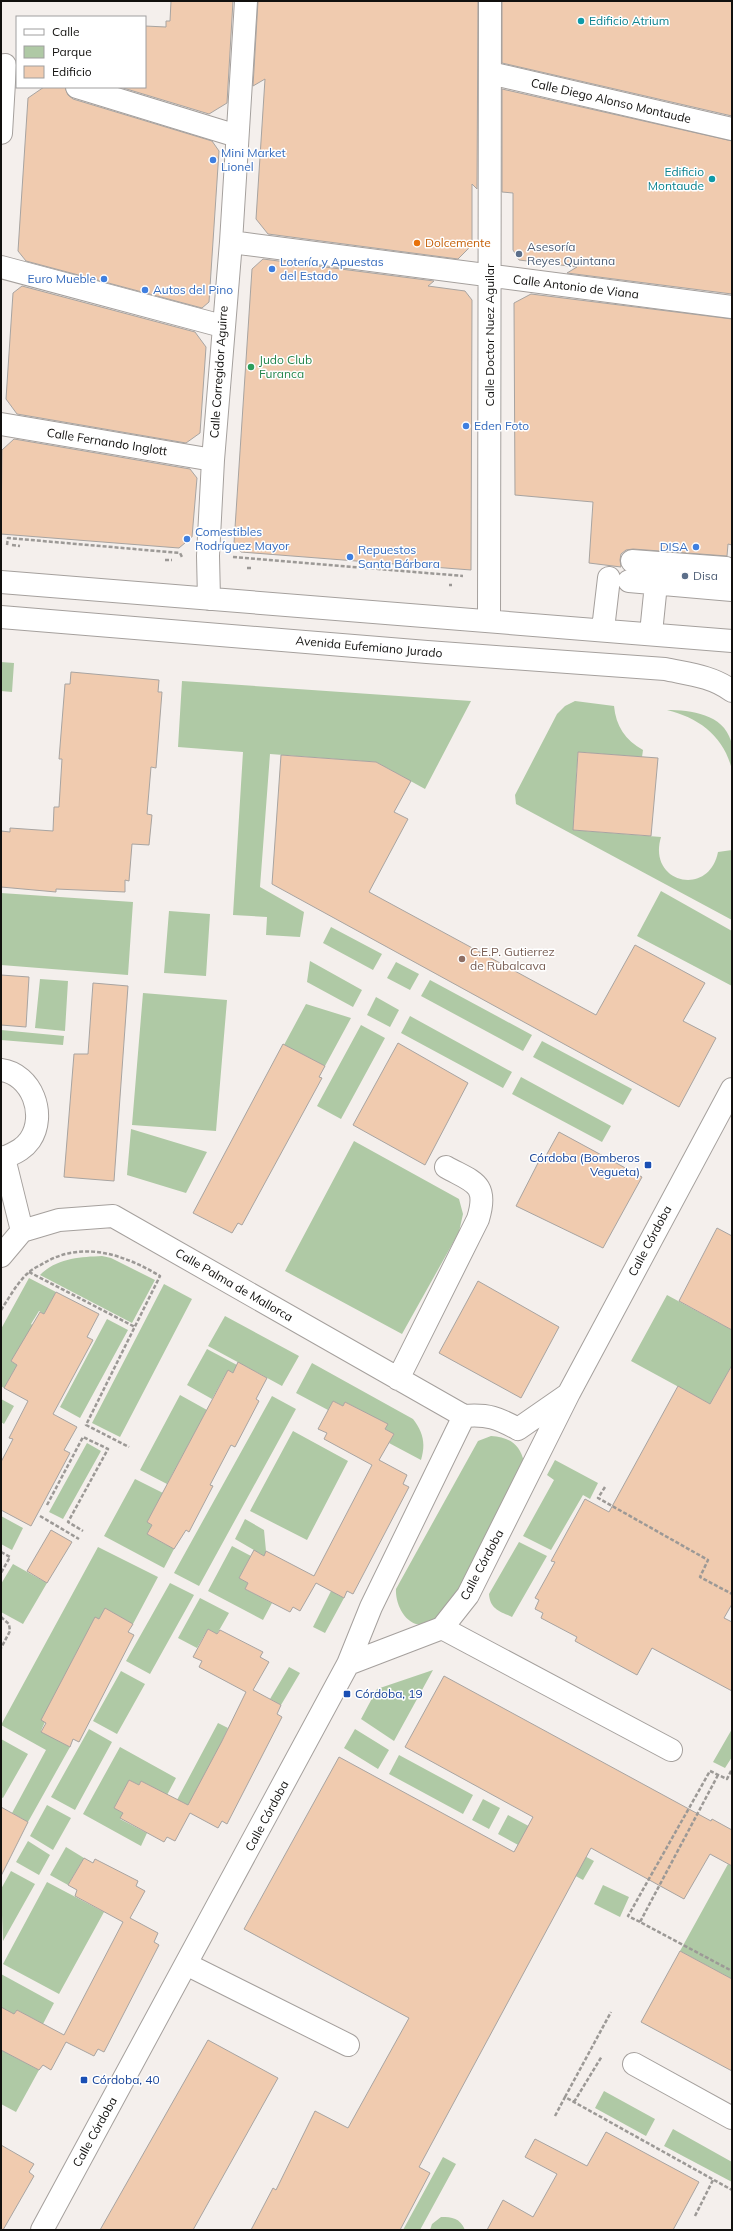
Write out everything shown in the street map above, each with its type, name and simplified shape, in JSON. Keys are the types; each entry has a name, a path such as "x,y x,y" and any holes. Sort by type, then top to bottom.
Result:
{"street":[{"name":"Calle Corregidor Aguirre","path":"209,599 208,556 213,460 222,326 230,242 246,1"},
{"name":"Calle Doctor Nuez Aguilar","path":"489,621 490,1"},
{"path":"1,133 8,66"},
{"name":"Calle Diego Alonso Montaude","path":"490,73 732,129"},
{"path":"80,88 237,136"},
{"name":"Calle Antonio de Viana","path":"230,242 732,307"},
{"path":"1,267 222,326"},
{"name":"Calle Fernando Inglott","path":"1,424 213,460"},
{"path":"623,573 726,568 732,571"},
{"path":"603,629 623,573"},
{"path":"623,573 656,584 732,590"},
{"path":"1,582 603,629 732,641"},
{"path":"650,633 656,584"},
{"name":"Avenida Eufemiano Jurado","path":"1,617 427,652 665,669 702,676 724,685 732,692"},
{"path":"1,1070 12,1072 29,1087 37,1106 36,1126 30,1140 21,1150 3,1158 22,1231 1,1256"},
{"name":"Calle Córdoba","path":"442,1628 468,1595 569,1393 732,1089"},
{"path":"398,1378 478,1218 482,1207 483,1198 481,1190 472,1181 446,1167"},
{"name":"Calle Palma de Mallorca","path":"22,1231 59,1220 113,1216 464,1416"},
{"name":"Calle Córdoba","path":"518,1429 569,1393"},
{"path":"464,1416 480,1415 497,1417 518,1429 530,1440 539,1455"},
{"name":"Calle Córdoba","path":"42,2230 348,1664 371,1607 464,1416"},
{"path":"348,1664 442,1628 672,1750"},
{"path":"186,1964 348,2045"},
{"path":"634,2064 732,2118"}],"path":[{"path":"7,545 8,538 180,553 182,558"},
{"path":"12,545 20,546"},
{"path":"233,557 464,576"},
{"path":"165,560 172,560"},
{"path":"1,1310 11,1293 28,1272 51,1259 72,1253 94,1251 112,1253 138,1262 160,1276 86,1425 129,1447"},
{"path":"28,1272 135,1327"},
{"path":"47,1505 83,1436 108,1449 68,1522 83,1530"},
{"path":"605,1487 598,1498 708,1560 700,1577 732,1594"},
{"path":"40,1516 79,1539"},
{"path":"1,1552 10,1557 1,1573"},
{"path":"1,1617 9,1624 10,1631 1,1648"},
{"path":"732,1769 727,1779 710,1771 628,1916 732,1971"},
{"path":"640,1922 718,1774"},
{"path":"555,2116 610,2012"},
{"path":"574,2102 602,2056"},
{"path":"565,2097 732,2190"},
{"path":"695,2216 713,2180"}],"green space":[{"path":"1,662 14,663 12,692 1,691"},
{"path":"182,681 471,701 425,789 376,762 270,754 260,887 304,912 300,937 266,935 267,917 233,915 243,752 178,747"},
{"path":"575,701 614,706 617,720 622,732 631,742 643,750 642,757 578,752 576,780 594,782 575,802 573,830 661,837 659,853 663,865 671,874 681,879 692,880 703,876 712,866 718,852 732,850 732,920 516,804 515,795 557,714 565,706"},
{"path":"667,710 686,711 705,715 714,719 721,725 727,732 731,741 732,770 723,747 708,730 690,718"},
{"path":"661,891 732,931 732,986 637,936"},
{"path":"1,893 133,902 128,975 1,965"},
{"path":"169,911 210,914 206,976 164,973"},
{"path":"331,927 382,954 373,970 323,943"},
{"path":"310,961 362,990 353,1007 307,982"},
{"path":"396,962 419,974 410,990 387,978"},
{"path":"40,979 68,981 65,1031 35,1028"},
{"path":"430,980 532,1035 523,1051 421,996"},
{"path":"143,993 227,1000 216,1131 132,1125"},
{"path":"376,997 399,1010 390,1027 367,1015"},
{"path":"306,1004 351,1018 325,1066 284,1045"},
{"path":"410,1016 512,1072 503,1088 401,1033"},
{"path":"361,1025 385,1038 341,1119 317,1106"},
{"path":"1,1030 64,1036 63,1045 1,1040"},
{"path":"542,1041 632,1089 623,1105 533,1057"},
{"path":"521,1077 611,1126 602,1142 512,1094"},
{"path":"131,1129 207,1152 186,1193 127,1175"},
{"path":"354,1141 459,1199 463,1214 459,1232 402,1334 285,1271"},
{"path":"102,1256 111,1258 155,1280 132,1323 40,1275 47,1269 61,1262 77,1258"},
{"path":"29,1278 56,1292 44,1314 39,1311 31,1324 35,1327 11,1361 17,1365 4,1388 1,1386 1,1329"},
{"path":"164,1284 192,1299 120,1437 92,1423"},
{"path":"667,1295 732,1330 732,1365 710,1404 631,1361"},
{"path":"225,1316 299,1356 282,1386 208,1346"},
{"path":"107,1319 128,1330 80,1418 60,1407"},
{"path":"207,1349 237,1365 233,1373 228,1370 212,1399 187,1385"},
{"path":"312,1363 413,1419 423,1438 423,1454 421,1460 389,1443 394,1434 385,1429 387,1424 345,1402 343,1406 333,1401 328,1410 296,1393"},
{"path":"180,1395 207,1410 167,1484 140,1470"},
{"path":"272,1396 296,1409 199,1586 174,1573"},
{"path":"1,1399 14,1406 4,1424 1,1422"},
{"path":"293,1431 348,1461 307,1540 250,1511"},
{"path":"491,1436 503,1438 517,1446 524,1462 449,1613 427,1624 420,1625 414,1623 408,1619 400,1608 396,1595 396,1589 478,1441"},
{"path":"87,1443 101,1451 63,1519 49,1512"},
{"path":"555,1460 598,1483 590,1499 583,1495 551,1550 523,1536 554,1480 547,1475"},
{"path":"135,1479 163,1493 147,1522 152,1525 147,1534 174,1549 164,1568 104,1536"},
{"path":"1,1516 23,1528 12,1550 1,1544"},
{"path":"245,1519 264,1530 266,1551 264,1556 235,1539"},
{"path":"519,1542 547,1556 512,1617 499,1611 493,1606 489,1594"},
{"path":"232,1546 251,1556 239,1578 248,1583 245,1589 272,1603 263,1620 208,1591"},
{"path":"98,1547 158,1577 133,1624 105,1609 99,1619 95,1618 73,1659 41,1731 70,1747 28,1822 12,1813 46,1750 1,1725"},
{"path":"13,1564 47,1583 23,1624 1,1612 1,1584"},
{"path":"170,1583 194,1595 150,1674 126,1661"},
{"path":"331,1591 344,1598 325,1633 313,1627"},
{"path":"200,1598 229,1613 217,1634 208,1629 197,1648 178,1638"},
{"path":"289,1667 300,1673 281,1705 270,1699"},
{"path":"433,1670 394,1741 361,1719 377,1689"},
{"path":"121,1671 145,1684 117,1734 93,1721"},
{"path":"218,1723 228,1728 222,1741 226,1743 190,1813 177,1800"},
{"path":"89,1729 112,1742 75,1810 51,1797"},
{"path":"355,1729 389,1750 378,1769 344,1748"},
{"path":"732,1729 732,1757 725,1768 713,1762"},
{"path":"1,1739 28,1754 3,1798 1,1797"},
{"path":"120,1747 176,1778 167,1795 141,1781 139,1785 129,1780 114,1808 123,1813 120,1819 147,1833 141,1846 83,1814"},
{"path":"399,1755 473,1795 463,1814 389,1774"},
{"path":"483,1799 500,1808 489,1829 472,1820"},
{"path":"47,1805 71,1818 53,1850 30,1836"},
{"path":"508,1815 594,1861 583,1880 498,1834"},
{"path":"28,1841 50,1855 39,1875 16,1862"},
{"path":"66,1847 84,1858 68,1885 50,1875"},
{"path":"728,1864 732,1866 732,1979 680,1951"},
{"path":"11,1871 35,1884 3,1941 1,1889"},
{"path":"47,1882 104,1912 59,1994 3,1964"},
{"path":"603,1885 629,1897 620,1917 594,1904"},
{"path":"1,1974 54,2003 43,2024 17,2010 14,2014 1,2016"},
{"path":"1,2050 39,2070 16,2112 1,2104"},
{"path":"604,2091 655,2119 646,2136 595,2108"},
{"path":"673,2129 732,2162 732,2182 664,2146"},
{"path":"443,2157 456,2164 420,2230 403,2230"},
{"path":"441,2217 455,2219 461,2223 465,2230 430,2230 432,2224"}],"building":[{"path":"171,1 233,1 227,103 209,114 123,88 146,88 146,26 166,27 166,21 170,21"},
{"path":"258,1 478,1 477,189 472,184 472,245 458,259 268,234 256,219 265,79 253,86"},
{"path":"502,1 732,1 732,116 502,63"},
{"path":"43,88 65,88 68,95 73,99 212,141 219,151 209,302 202,308 26,261 18,251 28,98"},
{"path":"502,89 732,141 732,294 567,273 577,267 519,260 513,250 513,193 502,192"},
{"path":"263,259 434,281 428,286 465,291 472,300 471,570 241,552 234,543 252,269"},
{"path":"22,286 195,332 206,347 200,433 186,443 17,414 6,399 13,293"},
{"path":"531,294 732,319 732,545 728,544 727,556 633,549 626,550 621,554 621,567 589,563 593,502 515,495 514,303"},
{"path":"14,439 190,469 197,478 192,537 179,548 1,534 2,450"},
{"path":"71,672 159,680 158,692 162,692 156,768 151,767 147,814 152,815 149,845 132,844 129,881 125,880 125,892 56,889 56,892 1,887 1,831 10,832 10,828 53,831 54,807 59,807 62,759 59,759 65,684 70,684"},
{"path":"578,752 658,758 651,836 573,830"},
{"path":"281,755 376,762 411,781 394,812 408,819 369,892 596,1015 635,945 705,983 683,1021 716,1038 679,1107 272,884"},
{"path":"1,975 29,977 26,1027 1,1025"},
{"path":"93,983 128,986 114,1181 64,1177 74,1054 88,1054"},
{"path":"398,1043 468,1083 425,1165 353,1125"},
{"path":"283,1044 325,1066 319,1077 322,1078 242,1225 238,1223 232,1233 193,1213"},
{"path":"559,1132 642,1177 603,1248 516,1206 539,1161 542,1163"},
{"path":"717,1228 732,1236 732,1330 679,1301"},
{"path":"478,1281 559,1327 521,1398 439,1353"},
{"path":"56,1292 99,1314 87,1337 93,1340 53,1414 77,1427 64,1450 70,1453 31,1526 1,1510 1,1462 13,1439 9,1438 28,1401 4,1388 17,1365 11,1361 40,1312 44,1314"},
{"path":"238,1362 267,1378 256,1399 259,1401 235,1447 231,1445 210,1485 213,1486 189,1532 186,1530 174,1549 147,1534 152,1525 147,1522 228,1370 233,1373"},
{"path":"732,1365 732,1604 724,1618 732,1622 732,1691 652,1648 637,1675 575,1641 577,1637 541,1618 543,1613 535,1609 539,1600 535,1598 555,1562 551,1561 585,1499 609,1512 678,1386 710,1404"},
{"path":"333,1401 343,1406 345,1402 388,1424 385,1429 394,1434 379,1460 407,1475 403,1484 409,1487 353,1594 347,1591 344,1598 316,1583 300,1611 293,1607 290,1612 245,1589 248,1583 239,1578 254,1550 264,1556 266,1551 314,1576 372,1465 324,1439 327,1433 318,1429"},
{"path":"51,1530 72,1542 47,1583 27,1571"},
{"path":"105,1608 133,1624 128,1632 134,1635 79,1742 73,1739 70,1747 41,1732 46,1723 41,1720 95,1617 99,1619"},
{"path":"208,1629 217,1634 220,1630 263,1652 260,1657 269,1662 253,1690 281,1705 277,1714 282,1717 227,1824 222,1821 218,1828 190,1813 175,1841 167,1837 164,1842 120,1818 123,1813 114,1808 129,1780 139,1785 141,1781 188,1805 222,1741 246,1692 199,1667 202,1661 193,1657"},
{"path":"444,1676 711,1821 712,1819 732,1830 732,1866 710,1854 684,1899 591,1848 419,2167 430,2173 400,2230 251,2230 273,2188 276,2190 315,2111 348,2128 409,2018 244,1929 339,1757 514,1852 533,1817 405,1747"},
{"path":"1,1807 28,1822 1,1876"},
{"path":"84,1858 93,1863 95,1859 138,1881 136,1886 145,1891 130,1918 158,1933 154,1942 159,1945 104,2052 98,2049 94,2056 66,2042 51,2070 43,2065 39,2070 1,2050 1,2007 14,2014 17,2010 64,2035 123,1922 75,1896 77,1890 68,1885"},
{"path":"680,1951 732,1979 732,2071 641,2022"},
{"path":"208,2040 278,2078 193,2230 100,2230"},
{"path":"606,2132 699,2182 673,2230 487,2230 503,2200 533,2217 557,2174 525,2157 535,2139 587,2166"},
{"path":"1,2145 34,2164 29,2172 34,2176 3,2230 1,2230"}],"place":[{"name":"Edificio Atrium","path":"581,21"},
{"name":"Mini Market Lionel","path":"213,160"},
{"name":"Edificio Montaude","path":"712,179"},
{"name":"Dolcemente","path":"417,243"},
{"name":"Asesoría Reyes Quintana","path":"519,254"},
{"name":"Lotería y Apuestas del Estado","path":"272,269"},
{"name":"Euro Mueble","path":"104,279"},
{"name":"Autos del Pino","path":"145,290"},
{"name":"Judo Club Furanca","path":"251,367"},
{"name":"Eden Foto","path":"466,426"},
{"name":"Comestibles Rodríguez Mayor","path":"187,539"},
{"name":"DISA","path":"696,547"},
{"name":"Repuestos Santa Bárbara","path":"350,557"},
{"name":"Disa","path":"685,576"},
{"name":"C.E.P. Gutierrez de Rubalcava","path":"462,959"},
{"name":"Córdoba (Bomberos Vegueta)","path":"648,1165"},
{"name":"Córdoba, 19","path":"347,1694"},
{"name":"Córdoba, 40","path":"84,2080"}]}
